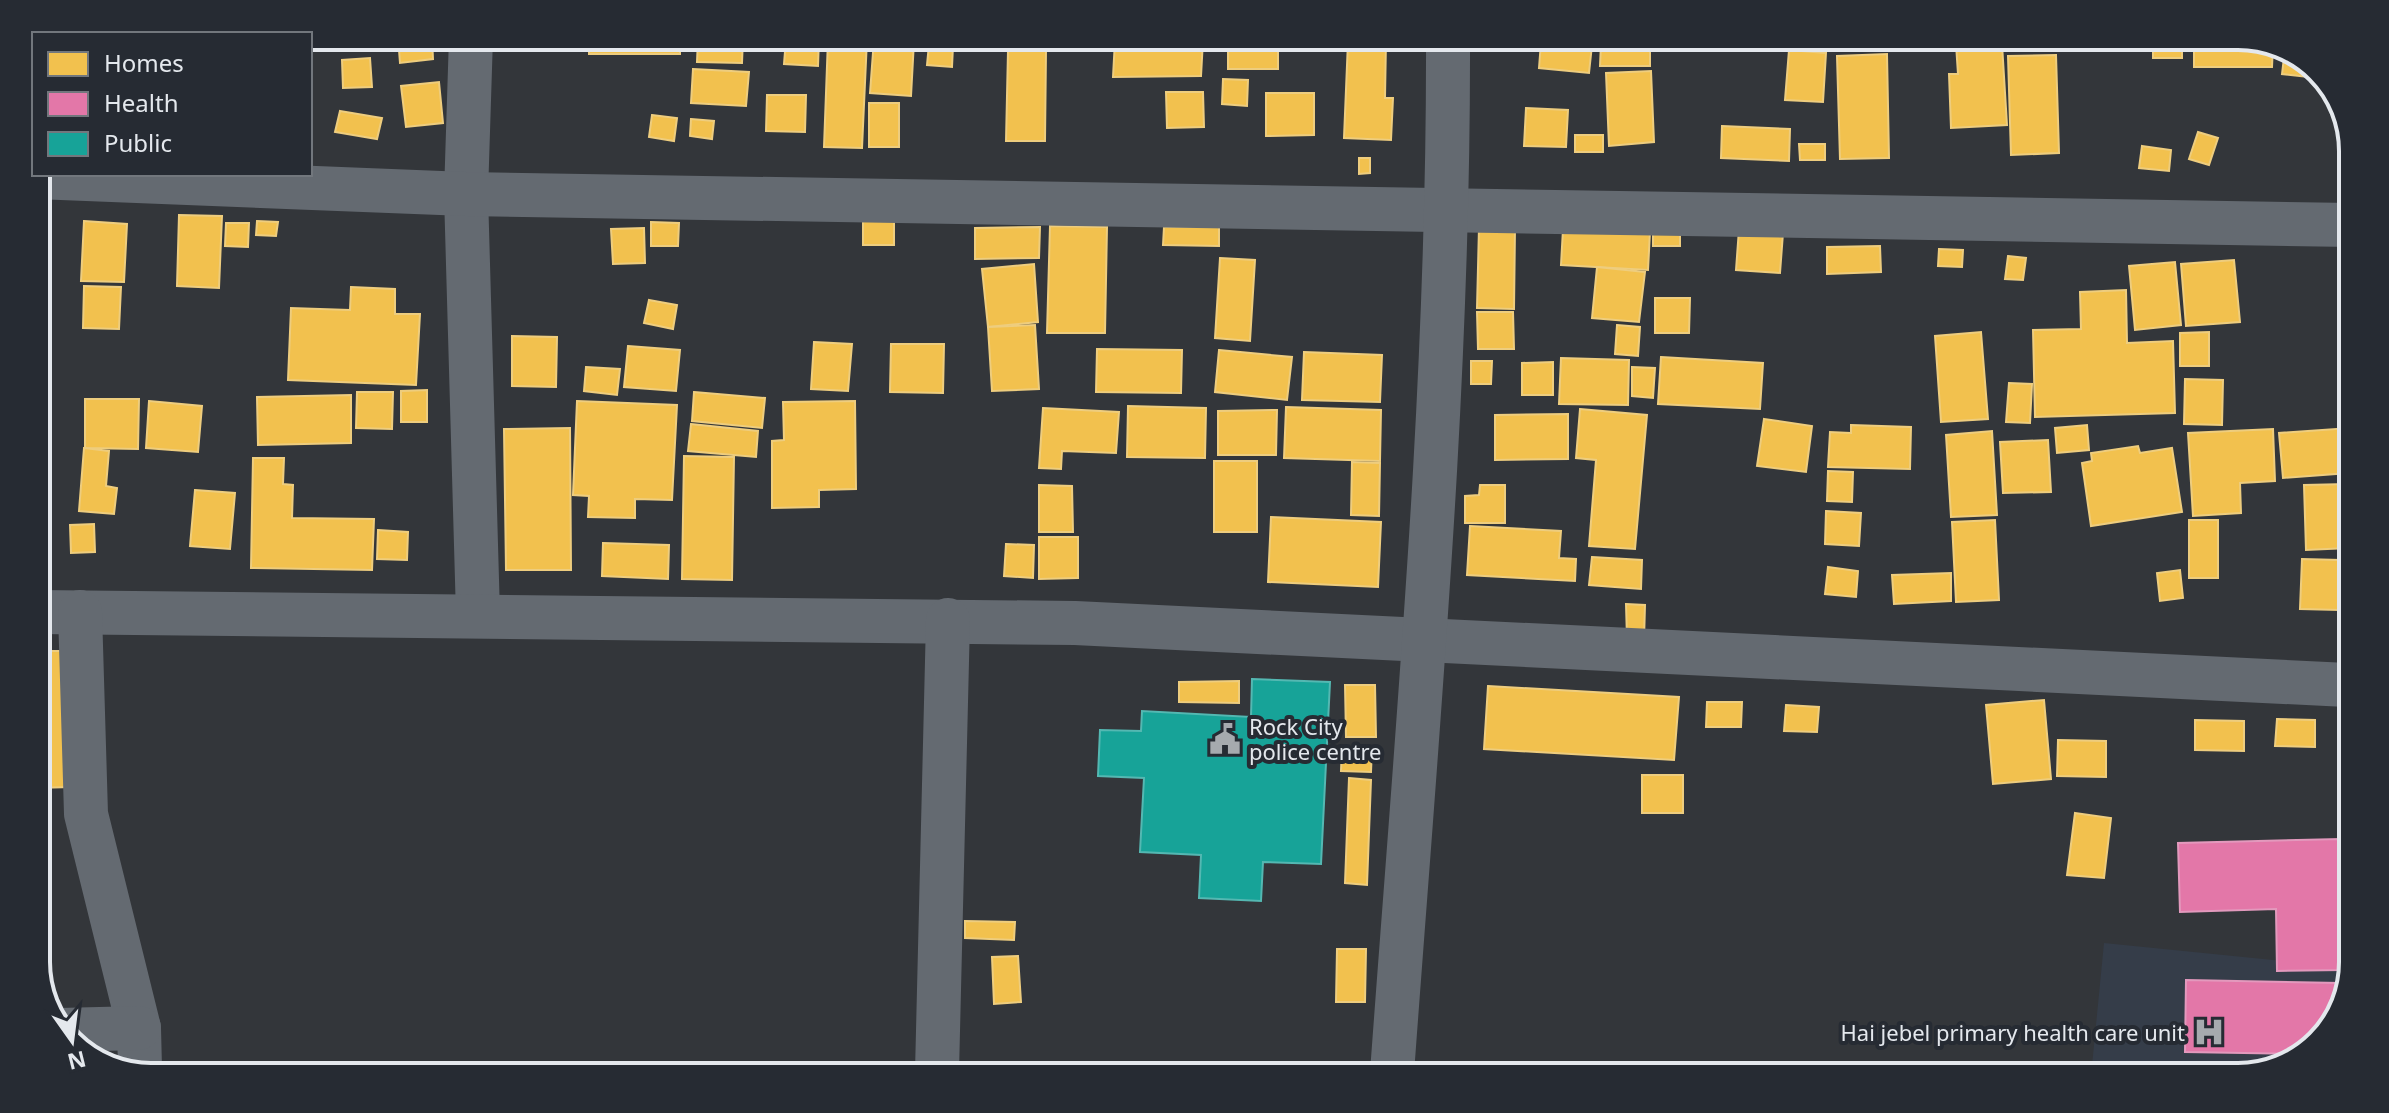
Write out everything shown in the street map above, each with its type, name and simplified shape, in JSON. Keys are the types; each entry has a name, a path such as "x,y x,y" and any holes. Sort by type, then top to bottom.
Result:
{"street":[{"path":"471,50 466,194 478,615"},
{"path":"1393,1063 1424,639 1449,209 1448,50"},
{"path":"50,178 466,194 2339,225"},
{"path":"50,612 948,620 1424,639 2339,685"},
{"path":"80,612 86,814 140,1048 112,1042"},
{"path":"937,1063 948,620"}],"shaded area":[{"name":"Hai jebel primary health care unit","path":"2104,943 2339,966 2331,1000 2322,1018 2304,1038 2283,1053 2238,1063 2092,1063"}],"building: Homes":[{"path":"399,50 433,50 433,59 400,63"},
{"path":"589,50 680,50 680,54 589,54"},
{"path":"698,50 743,50 742,63 697,62"},
{"path":"785,50 819,50 818,66 784,64"},
{"path":"828,50 866,50 862,148 824,147"},
{"path":"873,50 914,50 911,96 870,93"},
{"path":"928,50 953,50 952,67 927,65"},
{"path":"1114,50 1202,50 1201,76 1113,77"},
{"path":"1228,50 1278,50 1278,69 1228,69"},
{"path":"1348,50 1386,50 1385,98 1393,98 1391,140 1344,138"},
{"path":"1540,50 1591,50 1589,73 1539,68"},
{"path":"1601,50 1650,50 1650,66 1600,66"},
{"path":"1789,50 1826,53 1823,102 1785,100"},
{"path":"1956,50 2002,50 2007,125 1951,128 1949,74 1958,74"},
{"path":"2153,50 2182,50 2182,58 2153,58"},
{"path":"2194,50 2238,50 2272,57 2272,67 2194,67"},
{"path":"1008,51 1046,51 1045,141 1006,141"},
{"path":"1887,54 1889,158 1840,159 1837,56"},
{"path":"2056,55 2059,153 2011,155 2008,56"},
{"path":"370,58 372,87 343,88 342,60"},
{"path":"2283,62 2305,77 2282,74"},
{"path":"693,69 749,72 746,106 691,103"},
{"path":"1651,71 1654,142 1609,146 1606,73"},
{"path":"1223,79 1248,80 1247,106 1222,104"},
{"path":"439,82 443,123 406,127 401,86"},
{"path":"1166,92 1203,92 1204,127 1167,128"},
{"path":"1266,93 1314,93 1314,135 1266,136"},
{"path":"767,95 806,95 805,132 766,131"},
{"path":"869,103 899,103 899,147 869,147"},
{"path":"1526,108 1568,110 1566,147 1524,146"},
{"path":"340,111 382,118 377,139 335,132"},
{"path":"652,115 677,118 674,141 649,137"},
{"path":"691,119 714,121 712,139 690,136"},
{"path":"1722,126 1790,129 1789,161 1721,158"},
{"path":"2198,132 2218,138 2209,165 2189,159"},
{"path":"1575,135 1603,135 1603,152 1575,152"},
{"path":"1799,144 1825,144 1825,160 1800,160"},
{"path":"2142,146 2171,150 2169,171 2139,168"},
{"path":"1359,158 1370,158 1370,173 1359,174"},
{"path":"179,215 222,216 219,288 177,286"},
{"path":"894,220 894,245 863,245 863,221"},
{"path":"84,221 127,224 124,282 81,281"},
{"path":"257,221 278,222 276,236 256,235"},
{"path":"651,222 679,223 678,246 651,246"},
{"path":"226,223 249,223 248,247 225,246"},
{"path":"1050,226 1107,227 1105,333 1047,333"},
{"path":"1040,227 1039,258 975,259 975,228"},
{"path":"1164,227 1219,227 1219,246 1163,245"},
{"path":"1479,227 1515,228 1514,309 1477,308"},
{"path":"644,228 645,263 613,264 611,229"},
{"path":"1563,229 1650,232 1648,270 1561,265"},
{"path":"1653,229 1680,229 1680,246 1653,246"},
{"path":"1739,229 1783,233 1780,273 1736,270"},
{"path":"1880,246 1881,272 1827,274 1827,247"},
{"path":"1939,249 1963,250 1962,267 1938,266"},
{"path":"2008,256 2026,258 2023,280 2005,279"},
{"path":"1220,258 1255,260 1250,341 1215,338"},
{"path":"2234,260 2240,322 2186,326 2181,264"},
{"path":"2175,262 2181,325 2135,330 2129,266"},
{"path":"1034,264 1038,322 988,327 982,269"},
{"path":"1597,267 1645,272 1639,322 1592,318"},
{"path":"84,286 121,287 119,329 83,328"},
{"path":"351,287 395,289 395,314 420,314 416,385 288,380 291,308 350,310"},
{"path":"2126,290 2127,343 2173,341 2175,413 2035,417 2033,330 2081,329 2080,292"},
{"path":"1655,298 1690,298 1689,333 1655,333"},
{"path":"649,300 677,305 673,329 644,323"},
{"path":"1477,312 1513,312 1514,349 1478,349"},
{"path":"1035,325 1039,389 992,391 988,327"},
{"path":"1617,325 1640,327 1638,356 1615,354"},
{"path":"1981,332 1988,419 1941,422 1935,336"},
{"path":"2209,332 2209,366 2180,366 2180,333"},
{"path":"512,336 557,337 556,387 512,386"},
{"path":"814,342 852,344 848,391 811,389"},
{"path":"891,344 944,344 943,393 890,392"},
{"path":"628,346 680,350 676,391 624,387"},
{"path":"1097,349 1182,350 1181,393 1096,392"},
{"path":"1219,350 1292,357 1287,400 1215,392"},
{"path":"1304,352 1382,355 1380,402 1302,400"},
{"path":"1661,357 1763,363 1760,409 1658,404"},
{"path":"1561,358 1629,360 1628,405 1559,404"},
{"path":"1471,361 1492,361 1491,384 1471,384"},
{"path":"1553,362 1553,395 1522,395 1522,363"},
{"path":"586,367 620,369 617,395 584,391"},
{"path":"1632,367 1655,368 1653,398 1632,396"},
{"path":"2185,379 2223,380 2222,425 2184,424"},
{"path":"2009,383 2032,384 2030,423 2006,422"},
{"path":"427,390 427,422 401,422 401,391"},
{"path":"357,392 393,392 392,429 356,428"},
{"path":"694,392 765,398 762,428 692,421"},
{"path":"351,395 351,443 258,445 257,397"},
{"path":"85,399 139,399 138,449 85,448"},
{"path":"149,401 202,406 198,452 146,448"},
{"path":"577,401 677,405 672,500 635,499 635,518 588,517 589,496 573,495"},
{"path":"855,401 856,489 819,490 819,507 772,508 772,441 784,440 783,402"},
{"path":"1128,406 1206,408 1205,458 1127,457"},
{"path":"1286,407 1381,410 1380,461 1284,458"},
{"path":"1043,408 1119,412 1116,453 1062,451 1061,469 1039,468"},
{"path":"1580,409 1647,415 1635,549 1589,546 1596,460 1576,458"},
{"path":"1277,410 1276,455 1218,455 1218,411"},
{"path":"1568,414 1568,459 1495,460 1495,415"},
{"path":"1764,419 1812,426 1806,472 1757,466"},
{"path":"691,424 758,431 756,457 688,451"},
{"path":"1851,425 1911,427 1910,469 1828,467 1830,432 1851,433"},
{"path":"2087,425 2089,450 2057,453 2055,428"},
{"path":"570,428 571,570 506,570 504,429"},
{"path":"2273,429 2275,481 2240,483 2241,513 2193,516 2188,433"},
{"path":"2339,429 2339,474 2283,478 2279,433"},
{"path":"1992,431 1997,515 1951,517 1946,435"},
{"path":"2048,440 2051,492 2003,493 2000,442"},
{"path":"2138,446 2140,453 2172,448 2182,512 2091,526 2082,463 2092,461 2091,453"},
{"path":"84,448 109,451 106,486 117,488 114,514 79,511"},
{"path":"684,456 734,457 732,580 682,579"},
{"path":"253,458 284,458 283,484 293,485 292,518 374,519 372,570 251,568"},
{"path":"1214,461 1257,461 1257,532 1214,532"},
{"path":"1352,462 1380,463 1379,516 1351,515"},
{"path":"1828,471 1853,472 1852,502 1827,501"},
{"path":"2339,484 2339,548 2306,550 2304,485"},
{"path":"1039,485 1072,486 1073,532 1039,532"},
{"path":"1480,485 1505,485 1505,523 1465,523 1465,496 1479,495"},
{"path":"195,490 235,493 230,549 190,546"},
{"path":"1826,511 1861,513 1859,546 1825,544"},
{"path":"1271,517 1381,522 1378,587 1268,582"},
{"path":"1995,520 1999,600 1956,602 1952,522"},
{"path":"2189,520 2218,520 2218,578 2189,578"},
{"path":"94,524 95,552 71,553 70,525"},
{"path":"1470,526 1561,531 1559,558 1576,559 1575,581 1467,575"},
{"path":"378,530 408,532 407,560 377,559"},
{"path":"1039,537 1078,537 1078,578 1039,579"},
{"path":"603,543 669,545 668,579 602,576"},
{"path":"1006,544 1034,545 1033,578 1004,576"},
{"path":"1592,557 1642,560 1641,589 1589,585"},
{"path":"2302,559 2339,560 2339,610 2300,609"},
{"path":"1828,567 1858,571 1856,597 1825,594"},
{"path":"2180,570 2183,598 2160,601 2157,573"},
{"path":"1951,573 1951,601 1894,604 1892,575"},
{"path":"1626,604 1645,605 1644,640 1627,639"},
{"path":"50,651 70,651 71,787 50,788"},
{"path":"1239,681 1239,703 1179,702 1179,682"},
{"path":"1345,685 1375,685 1376,737 1346,737"},
{"path":"1488,686 1679,697 1674,760 1484,749"},
{"path":"2044,700 2051,779 1993,784 1986,705"},
{"path":"1707,702 1742,702 1741,727 1706,727"},
{"path":"1786,705 1819,707 1817,732 1784,731"},
{"path":"2277,719 2315,720 2315,747 2275,746"},
{"path":"2195,720 2244,721 2244,751 2195,750"},
{"path":"2058,740 2106,741 2106,777 2057,776"},
{"path":"1342,746 1372,748 1371,772 1341,771"},
{"path":"1642,775 1683,775 1683,813 1642,813"},
{"path":"1349,778 1371,780 1367,885 1345,883"},
{"path":"2075,813 2111,818 2104,878 2067,875"},
{"path":"965,921 1015,922 1014,940 965,938"},
{"path":"1337,949 1366,949 1365,1002 1336,1002"},
{"path":"1018,956 1021,1002 994,1004 992,957"}],"building: Health":[{"path":"2339,839 2338,970 2277,971 2276,909 2180,912 2178,843"},
{"path":"2186,980 2336,983 2322,1018 2304,1038 2283,1053 2185,1052"}],"building: Public":[{"path":"1252,679 1330,682 1321,864 1263,862 1261,901 1199,898 1201,855 1140,852 1144,778 1098,776 1100,730 1141,731 1142,711 1251,717"}],"place":[{"name":"Rock City police centre","path":"1225,739"},
{"name":"Hai jebel primary health care unit","path":"2209,1032"}]}
